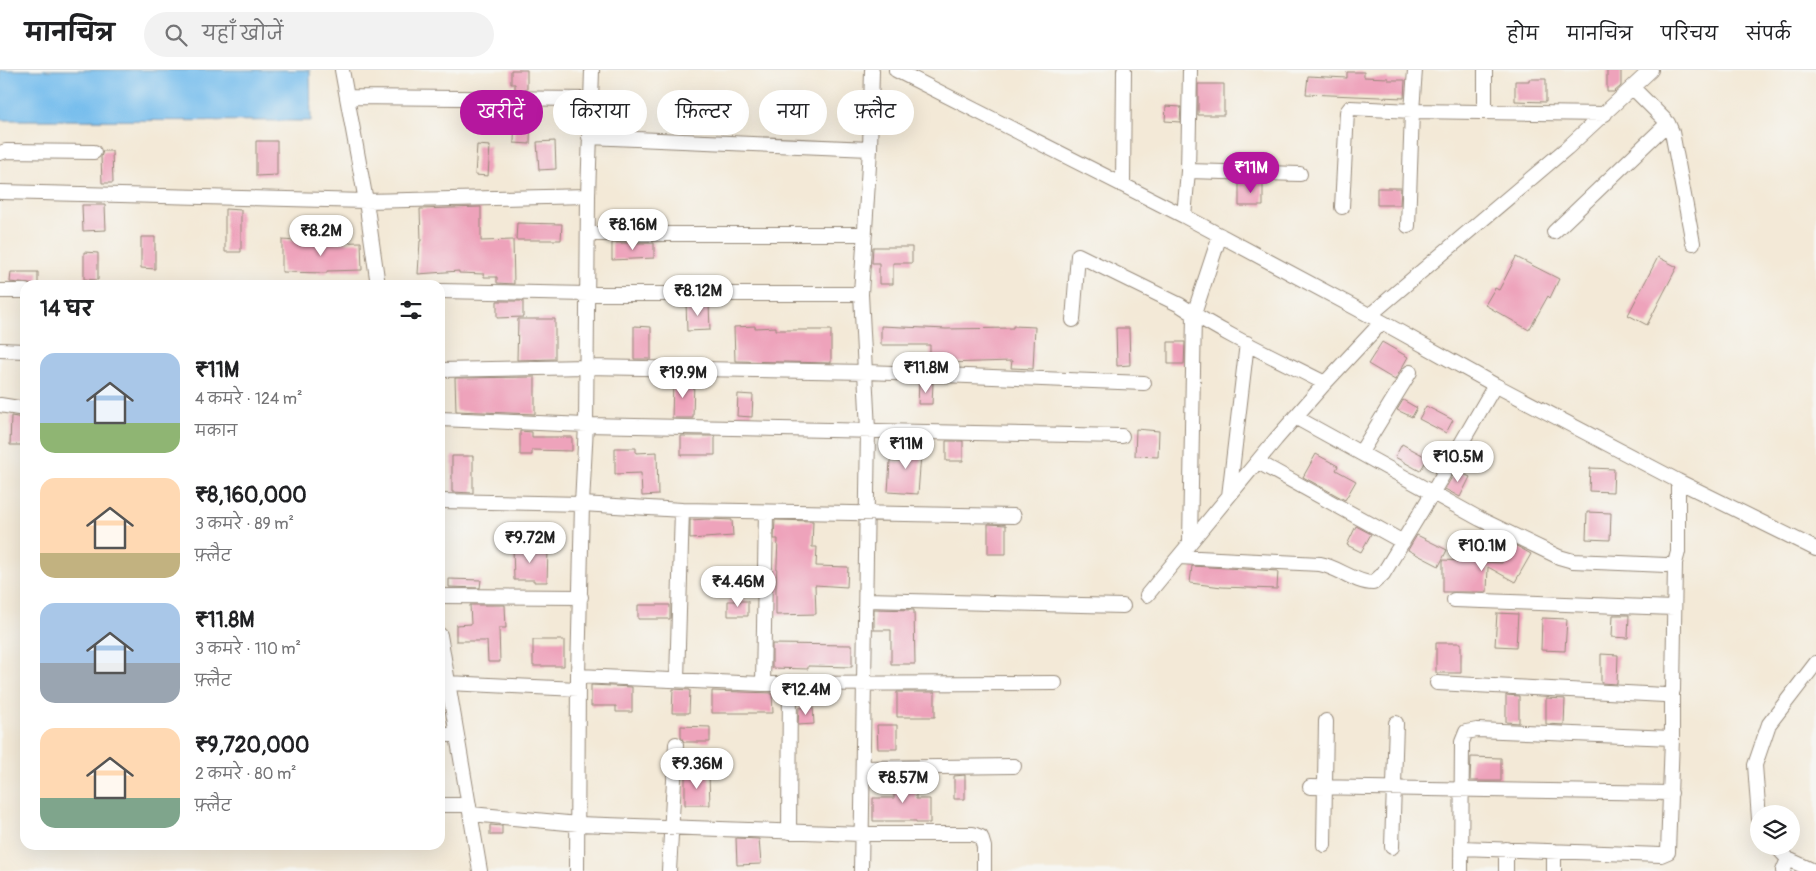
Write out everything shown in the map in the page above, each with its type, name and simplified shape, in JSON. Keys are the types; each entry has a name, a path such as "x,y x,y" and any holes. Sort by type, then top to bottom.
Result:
{"street":[{"path":"342,70 366,201 377,280"},
{"path":"591,90 592,70"},
{"path":"861,871 868,430 867,372 861,294 870,149 872,70"},
{"path":"896,70 1184,216 1495,385 1678,481 1816,549"},
{"path":"1123,185 1124,70"},
{"path":"1184,216 1188,171 1190,70"},
{"path":"1408,226 1415,70"},
{"path":"1485,70 1485,112"},
{"path":"1147,595 1325,383 1376,319 1634,88 1651,70"},
{"path":"1634,88 1668,123 1675,142 1694,243"},
{"path":"347,97 553,100"},
{"path":"1342,207 1348,110 1350,108 1412,111 1605,114"},
{"path":"1554,232 1668,123"},
{"path":"577,871 578,683 582,504 586,425 589,135"},
{"path":"589,138 870,149"},
{"path":"0,153 6,151 94,152"},
{"path":"1188,171 1300,174"},
{"path":"0,192 366,201 588,196"},
{"path":"588,234 865,234"},
{"path":"1190,542 1194,314 1220,235"},
{"path":"1073,320 1078,255 1180,305 1247,343 1325,383"},
{"path":"0,291 20,291"},
{"path":"445,291 588,294 861,294"},
{"path":"1229,497 1247,343"},
{"path":"0,350 20,351"},
{"path":"445,370 586,367 867,372 1144,382"},
{"path":"1361,452 1410,372"},
{"path":"1179,557 1320,564 1335,568 1362,581 1370,583 1376,581 1383,574 1403,542 1495,385"},
{"path":"0,405 20,408"},
{"path":"1296,417 1480,519 1569,560 1666,565 1675,563"},
{"path":"445,419 586,425 1122,436"},
{"path":"1258,462 1403,542"},
{"path":"1461,848 1666,854 1670,848 1675,563 1678,552 1678,481"},
{"path":"445,501 582,504 682,510 1014,516"},
{"path":"676,679 682,510"},
{"path":"764,684 766,512"},
{"path":"445,596 581,597"},
{"path":"866,600 1123,606"},
{"path":"1454,600 1674,608"},
{"path":"1758,805 1755,765 1769,724 1816,663"},
{"path":"445,665 480,871"},
{"path":"448,683 578,683 676,679 764,684 1054,683"},
{"path":"1437,683 1664,695 1672,692"},
{"path":"789,832 790,684"},
{"path":"1324,845 1326,721"},
{"path":"1392,847 1396,723"},
{"path":"1461,871 1462,742 1463,735 1468,731 1672,738"},
{"path":"445,735 456,735"},
{"path":"669,871 676,744"},
{"path":"863,768 1014,766"},
{"path":"1310,787 1671,793"},
{"path":"445,806 578,824 861,834 978,835 984,842 984,871"},
{"path":"1506,850 1506,871"},
{"path":"1554,851 1554,871"},
{"path":"1786,865 1814,871"}],"water":[{"path":"0,70 310,70 311,121 0,120"}],"building":[{"path":"511,70 527,70 527,90 515,90 515,84 511,84"},
{"path":"1607,70 1621,70 1621,86 1614,92 1607,92"},
{"path":"1347,72 1364,72 1364,77 1405,80 1404,98 1306,94 1308,76 1347,78"},
{"path":"1529,79 1546,79 1546,102 1515,101 1515,81 1529,81"},
{"path":"1198,84 1224,84 1224,115 1198,115"},
{"path":"1166,106 1181,107 1180,122 1165,121"},
{"path":"514,135 530,135 530,144 514,143"},
{"path":"256,141 277,141 277,175 256,176"},
{"path":"555,141 556,169 539,170 537,142"},
{"path":"477,145 490,146 488,176 475,175"},
{"path":"103,151 112,151 113,183 102,183 101,157"},
{"path":"1239,181 1263,182 1263,206 1239,206"},
{"path":"1377,188 1401,188 1400,205 1377,205"},
{"path":"82,205 105,205 106,230 83,231"},
{"path":"481,207 481,241 513,240 514,284 497,283 497,277 484,277 484,274 459,273 459,271 418,274 421,241 420,209"},
{"path":"225,209 241,210 241,252 225,252"},
{"path":"517,223 562,224 561,240 516,240"},
{"path":"141,237 155,237 155,269 141,268"},
{"path":"282,240 327,243 361,242 362,270 327,271 327,273 282,272"},
{"path":"612,243 654,243 654,258 612,260"},
{"path":"873,247 912,247 912,263 893,263 893,284 879,284 879,263 872,263"},
{"path":"84,252 98,253 98,280 84,279"},
{"path":"1516,257 1559,279 1550,298 1548,296 1529,330 1485,305 1495,288 1499,290"},
{"path":"1658,257 1677,267 1647,325 1628,315"},
{"path":"11,272 38,272 38,280 20,280 20,283 10,282"},
{"path":"497,301 523,301 523,317 497,318"},
{"path":"686,303 709,303 710,330 687,331"},
{"path":"518,319 555,319 555,359 517,360"},
{"path":"634,326 651,327 651,359 634,359"},
{"path":"755,326 755,328 776,327 776,330 831,330 831,363 735,361 734,327"},
{"path":"881,326 946,329 1035,327 1033,369 1011,368 1012,361 946,363 946,366 930,366 930,345 881,345"},
{"path":"1116,328 1129,328 1130,365 1117,366"},
{"path":"1168,342 1185,342 1184,364 1168,364"},
{"path":"1382,342 1408,357 1395,380 1368,364"},
{"path":"535,377 535,414 456,411 455,378"},
{"path":"673,380 694,380 693,418 672,418"},
{"path":"919,383 933,383 932,404 918,404"},
{"path":"738,394 753,395 752,417 737,416"},
{"path":"1403,400 1417,408 1412,417 1397,410"},
{"path":"1426,406 1453,420 1446,433 1419,419"},
{"path":"11,416 20,418 20,445 10,445"},
{"path":"1136,429 1159,431 1158,457 1135,456"},
{"path":"520,431 532,432 532,437 572,437 572,451 532,450 532,455 520,455"},
{"path":"681,436 715,436 715,455 681,455"},
{"path":"903,440 922,441 918,494 888,492 890,461 903,462"},
{"path":"946,441 963,441 963,461 946,461"},
{"path":"1402,444 1428,458 1420,471 1395,457"},
{"path":"615,448 636,448 636,453 657,452 658,495 642,496 641,473 615,474"},
{"path":"1316,454 1338,466 1336,470 1356,481 1345,500 1303,477"},
{"path":"452,456 473,456 473,493 452,492"},
{"path":"1590,468 1614,469 1613,492 1589,491"},
{"path":"1456,470 1470,477 1460,497 1445,489"},
{"path":"1587,512 1611,513 1610,540 1586,539"},
{"path":"690,520 732,520 733,536 690,539"},
{"path":"775,520 813,521 812,547 817,547 816,566 848,567 847,587 815,585 816,614 776,615 778,539 774,539"},
{"path":"988,524 1006,525 1006,554 988,554"},
{"path":"1356,526 1371,534 1361,552 1347,545"},
{"path":"1417,535 1447,550 1439,566 1408,550"},
{"path":"1513,544 1531,554 1515,582 1488,567 1487,592 1443,592 1443,560 1502,563"},
{"path":"513,546 531,546 531,549 548,550 547,582 514,580"},
{"path":"1192,566 1278,571 1277,589 1222,587 1190,583"},
{"path":"449,579 481,580 480,588 449,587"},
{"path":"728,601 748,601 748,616 728,616"},
{"path":"470,605 505,605 506,628 499,628 500,662 488,662 487,641 456,641 456,625 471,624"},
{"path":"638,605 670,605 670,619 638,619"},
{"path":"874,609 914,610 915,664 891,664 891,630 874,630"},
{"path":"1497,613 1518,614 1516,647 1495,646"},
{"path":"1613,615 1629,615 1628,638 1612,637"},
{"path":"1542,618 1567,619 1565,651 1541,650"},
{"path":"533,640 564,640 564,666 533,666"},
{"path":"1436,643 1461,643 1461,673 1436,673"},
{"path":"772,644 852,645 852,667 808,666 808,669 772,668"},
{"path":"1601,654 1618,655 1617,684 1601,683"},
{"path":"591,685 632,687 632,712 616,712 616,706 591,706"},
{"path":"673,689 690,690 689,713 672,713"},
{"path":"712,691 772,693 773,713 712,713"},
{"path":"897,692 935,692 935,717 897,717"},
{"path":"1506,695 1519,696 1519,723 1506,722"},
{"path":"1546,698 1565,699 1564,725 1546,724"},
{"path":"813,707 814,724 798,725 799,708"},
{"path":"877,725 897,725 897,749 878,749"},
{"path":"681,726 710,727 710,742 684,742 681,737"},
{"path":"1471,757 1501,758 1501,781 1470,781"},
{"path":"709,775 710,805 685,805 685,776"},
{"path":"965,775 965,799 954,799 954,776"},
{"path":"894,776 916,776 916,799 930,799 930,823 916,823 916,821 873,821 873,798 894,798"},
{"path":"490,825 502,826 502,835 490,835"},
{"path":"736,838 759,839 761,864 737,865"}]}
